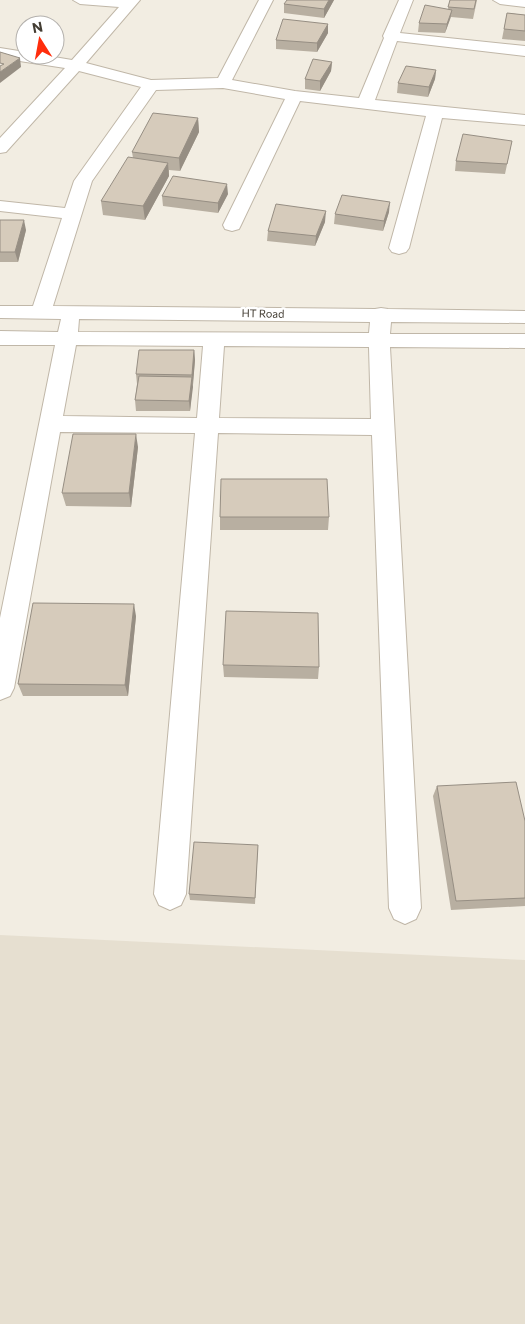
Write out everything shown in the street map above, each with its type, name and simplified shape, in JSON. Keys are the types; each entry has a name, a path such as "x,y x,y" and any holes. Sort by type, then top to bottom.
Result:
{"street":[{"path":"80,0 131,2"},
{"path":"223,83 266,0"},
{"path":"365,104 390,36 406,0"},
{"path":"500,0 525,2"},
{"path":"0,148 131,2"},
{"path":"390,36 525,51"},
{"path":"0,53 76,65 151,84 223,83 296,96 434,112 523,116"},
{"path":"41,312 84,181 151,84"},
{"path":"232,225 296,96"},
{"path":"399,248 434,112"},
{"path":"0,206 73,214"},
{"name":"HT Road","path":"0,312 72,312 380,327 525,341"},
{"path":"0,688 72,312"},
{"name":"HT Road","path":"0,338 214,340 525,317"},
{"path":"380,327 405,908"},
{"path":"170,894 214,340"},
{"path":"50,424 384,427"}],"shaded area":[{"path":"0,935 525,960 525,1324 0,1324"}],"building":[{"path":"287,0 329,0 324,9 284,4"},
{"path":"450,0 476,0 474,9 448,7"},
{"path":"425,5 452,10 447,24 419,23"},
{"path":"507,13 525,15 525,31 504,29"},
{"path":"283,19 328,24 317,43 276,40"},
{"path":"0,52 15,56 15,62 0,72 0,66 4,64 0,63"},
{"path":"313,59 332,62 320,81 305,79"},
{"path":"406,66 436,70 429,87 398,83"},
{"path":"153,113 198,118 179,158 132,152"},
{"path":"463,134 512,141 507,164 456,161"},
{"path":"128,157 168,163 143,206 101,201"},
{"path":"173,176 227,184 218,203 162,196"},
{"path":"342,195 390,202 384,221 335,214"},
{"path":"276,204 326,211 316,236 268,231"},
{"path":"0,220 24,220 15,252 0,252"},
{"path":"139,350 194,350 192,375 136,374"},
{"path":"139,376 192,377 189,401 135,400"},
{"path":"73,434 136,434 129,493 62,493"},
{"path":"221,479 327,479 329,517 220,517"},
{"path":"33,603 134,604 125,685 18,684"},
{"path":"226,611 318,613 319,667 223,665"},
{"path":"516,782 525,821 525,898 456,901 437,786"},
{"path":"194,842 258,845 255,898 189,894"}]}
